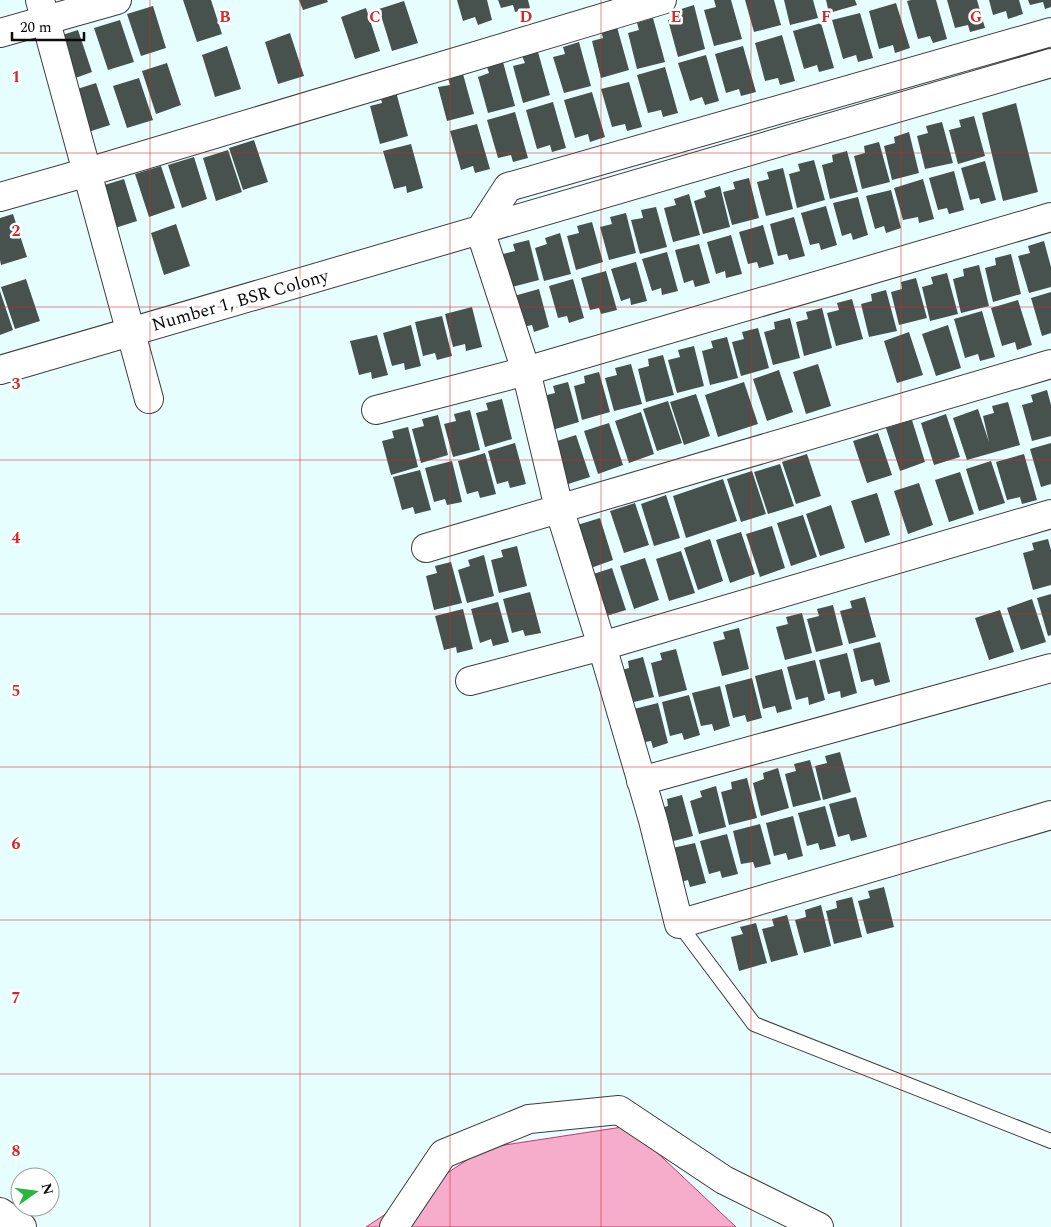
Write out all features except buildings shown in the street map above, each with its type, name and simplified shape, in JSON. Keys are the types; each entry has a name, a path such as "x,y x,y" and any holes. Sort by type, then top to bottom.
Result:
{"street":[{"path":"0,33 42,10 117,0"},
{"path":"0,197 662,0"},
{"path":"42,10 149,399"},
{"path":"1051,32 508,187 480,230 526,371 559,508 653,820 679,924 1051,815"},
{"name":"Number 1, BSR Colony","path":"0,370 1051,64"},
{"path":"376,410 526,371 1051,217"},
{"path":"426,548 1051,364"},
{"path":"470,681 602,646 1051,514"},
{"path":"641,781 1051,668"},
{"path":"394,1227 443,1154 529,1119 619,1110 724,1180 819,1227"},
{"path":"0,1212 22,1227"}],"lane":[{"path":"679,924 754,1024 1051,1141"}],"shaded area":[{"path":"629,1126 736,1227 366,1227 485,1148"}]}
